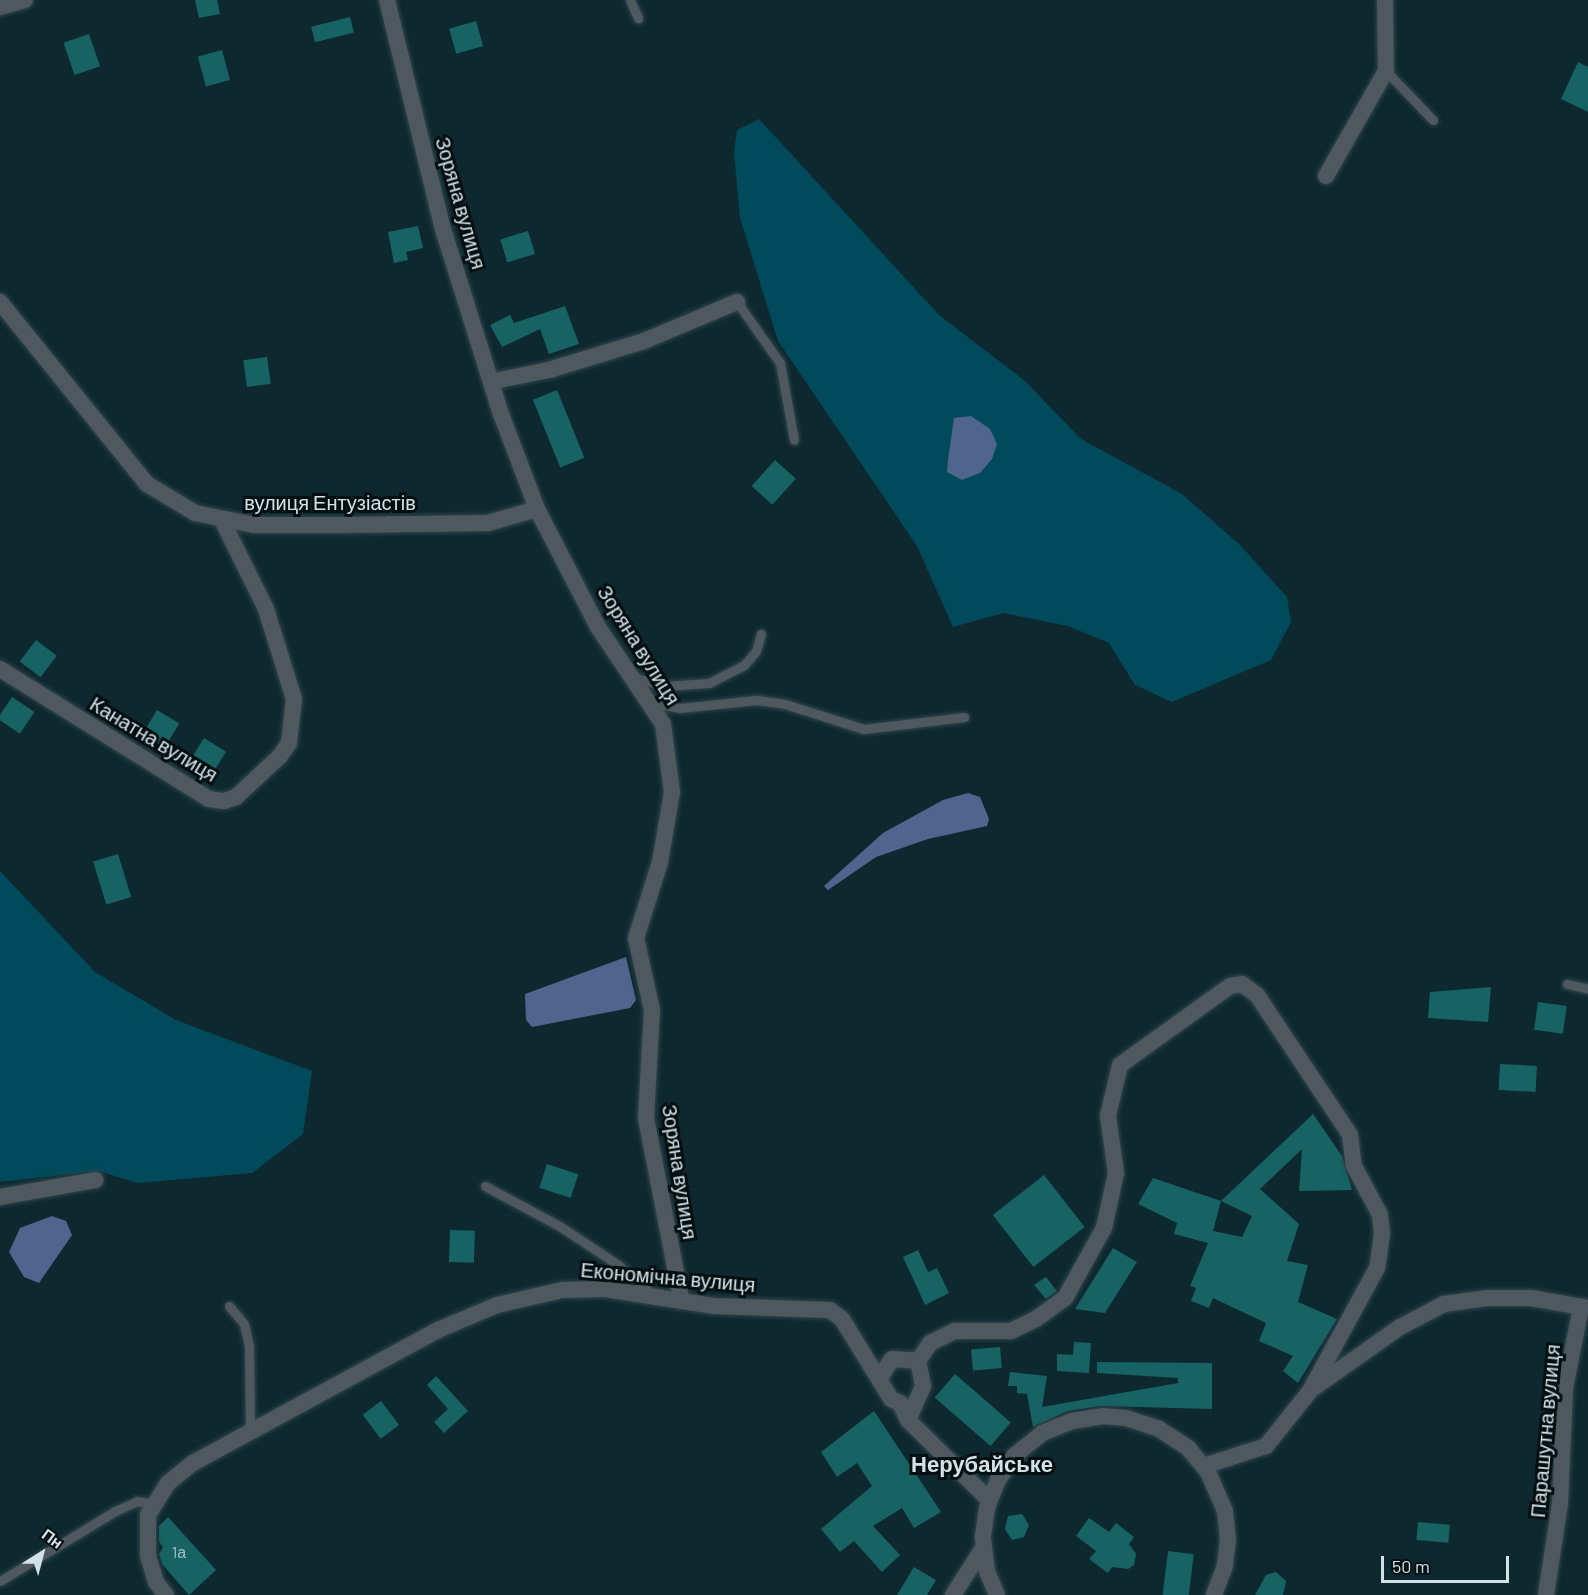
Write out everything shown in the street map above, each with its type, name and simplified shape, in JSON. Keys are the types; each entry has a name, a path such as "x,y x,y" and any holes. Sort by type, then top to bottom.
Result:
{"street":[{"path":"0,7 25,0"},
{"name":"Зоряна вулиця","path":"387,0 442,226 494,381 501,414 537,509 598,627 630,676 652,703 663,724 672,792 660,862 636,938 652,1010 646,1118 681,1298"},
{"path":"1326,176 1386,71 1385,0"},
{"name":"вулиця Ентузіастів","path":"0,302 147,484 195,513 254,525 488,522 537,509"},
{"path":"494,381 549,370 644,341 738,302"},
{"name":"Канатна вулиця","path":"0,669 209,799 224,801 236,796 280,756 289,743 294,721 294,699 266,609 222,520"},
{"path":"989,1500 908,1420 907,1402 923,1386 918,1361 930,1343 955,1331 1011,1331 1036,1319 1065,1298 1104,1228 1116,1173 1108,1116 1120,1065 1230,986 1242,984 1257,995 1350,1135 1354,1166 1380,1215 1377,1268 1310,1391 1266,1446 1204,1466"},
{"path":"0,1197 95,1180"},
{"name":"Економічна вулиця","path":"166,1595 156,1582 148,1556 146,1534 153,1504 168,1483 193,1463 250,1435 438,1330 497,1305 562,1290 605,1289 681,1298 713,1306 830,1310 842,1319 891,1399 907,1402"},
{"path":"1310,1391 1400,1327 1444,1304 1488,1298 1531,1298 1584,1307"},
{"name":"Парашутна вулиця","path":"1546,1595 1560,1504 1565,1388 1584,1307"},
{"path":"880,1378 892,1359 918,1361"},
{"path":"997,1595 983,1548 989,1500 1006,1466 1024,1447 1049,1430 1087,1418 1113,1416 1146,1423 1173,1436 1204,1466 1217,1488 1227,1524 1225,1566 1214,1595"},
{"path":"953,1595 983,1548"}],"lane":[{"path":"630,0 638,18"},
{"path":"1386,71 1433,120"},
{"path":"738,302 780,363 794,440"},
{"path":"630,676 665,686 709,683 744,665 756,651 761,634"},
{"path":"652,703 680,708 757,700 785,704 864,729 964,717"},
{"path":"1567,984 1588,989"},
{"path":"485,1186 561,1227 617,1264 652,1295"},
{"path":"229,1306 244,1324 249,1345 250,1435"},
{"path":"0,1581 115,1511 137,1501 153,1504"}],"shaded area":[{"path":"759,119 939,315 1024,380 1081,439 1182,494 1240,545 1287,597 1291,622 1271,660 1172,702 1135,685 1109,643 1068,626 1004,613 953,627 917,546 778,341 740,218 734,152 737,130","holes":["990,429 947,472 952,441"]},
{"path":"971,416 990,429 997,444 992,459 980,473 962,480 947,472 948,460 954,418"},
{"path":"968,793 980,797 989,819 987,826 928,839 876,857 828,890 824,886 883,833 943,800"},
{"path":"0,871 95,972 176,1020 312,1071 303,1134 252,1173 137,1183 99,1171 0,1182"},
{"path":"626,957 636,1000 630,1008 532,1027 526,1020 525,994"},
{"path":"52,1216 66,1221 72,1235 39,1283 24,1277 9,1252 20,1228"}],"building":[{"path":"195,0 217,0 220,14 199,18"},
{"path":"350,17 354,33 315,42 311,27"},
{"path":"476,21 483,46 456,54 449,29"},
{"path":"89,34 100,66 75,75 63,43"},
{"path":"222,50 230,80 206,86 198,56"},
{"path":"1578,62 1588,67 1588,112 1561,99"},
{"path":"418,226 423,248 406,252 408,260 394,263 388,232"},
{"path":"528,231 535,254 507,262 500,239"},
{"path":"565,306 579,344 549,354 540,329 502,347 490,325 510,315 514,323"},
{"path":"267,357 271,384 247,387 243,360"},
{"path":"557,390 584,458 560,467 533,400"},
{"path":"775,460 796,479 772,505 752,486"},
{"path":"36,640 57,656 41,677 20,662"},
{"path":"12,697 34,712 20,734 0,720 0,715"},
{"path":"157,710 179,723 164,748 142,735"},
{"path":"204,738 226,752 211,776 189,762"},
{"path":"118,854 131,897 106,905 93,862"},
{"path":"1491,987 1488,1022 1428,1018 1430,992"},
{"path":"1538,1002 1567,1006 1563,1034 1534,1030"},
{"path":"1500,1064 1537,1066 1536,1092 1499,1090"},
{"path":"1313,1114 1342,1156 1352,1190 1299,1191 1302,1149 1260,1189 1299,1224 1287,1261 1308,1265 1298,1302 1337,1319 1298,1383 1283,1371 1293,1356 1259,1341 1266,1323 1213,1298 1209,1308 1191,1301 1196,1288 1190,1286 1208,1243 1174,1234 1177,1223 1138,1204 1153,1178 1221,1201","holes":["1221,1201 1252,1216 1242,1237 1213,1231"]},
{"path":"547,1164 578,1174 571,1198 539,1188"},
{"path":"1044,1175 1085,1227 1033,1267 993,1215"},
{"path":"450,1230 475,1231 474,1263 449,1262"},
{"path":"1113,1248 1137,1262 1105,1313 1075,1309"},
{"path":"918,1250 928,1272 937,1268 949,1293 925,1305 903,1257"},
{"path":"1046,1277 1057,1291 1046,1299 1034,1285"},
{"path":"1074,1342 1091,1343 1089,1373 1057,1371 1057,1354 1073,1355"},
{"path":"1000,1347 1002,1368 973,1370 971,1350"},
{"path":"1097,1362 1212,1363 1212,1409 1101,1406 1068,1411 1033,1427 1027,1394 1017,1393 1017,1386 1008,1386 1010,1372 1047,1376 1042,1407 1178,1383 1178,1378 1097,1373"},
{"path":"955,1374 1011,1423 991,1446 935,1397"},
{"path":"436,1376 468,1411 444,1433 434,1422 448,1409 427,1385"},
{"path":"381,1401 399,1425 381,1439 363,1415"},
{"path":"874,1411 941,1512 914,1528 902,1508 873,1526 900,1555 882,1572 854,1541 840,1552 821,1529 872,1486 857,1463 837,1477 821,1452"},
{"path":"1022,1514 1029,1525 1024,1537 1012,1540 1005,1529 1008,1516"},
{"path":"168,1517 216,1570 189,1595 162,1564 159,1554 163,1547 159,1542 159,1526"},
{"path":"1089,1518 1109,1532 1116,1523 1134,1537 1129,1544 1136,1554 1134,1565 1128,1569 1112,1567 1108,1573 1089,1559 1096,1551 1076,1536"},
{"path":"1418,1522 1450,1525 1448,1543 1416,1540"},
{"path":"1168,1551 1194,1554 1189,1595 1163,1595"},
{"path":"914,1567 936,1580 927,1595 897,1595"},
{"path":"1276,1572 1286,1581 1283,1595 1255,1595 1266,1575"}],"district":[{"name":"Нерубайське","path":"982,1464"}]}
